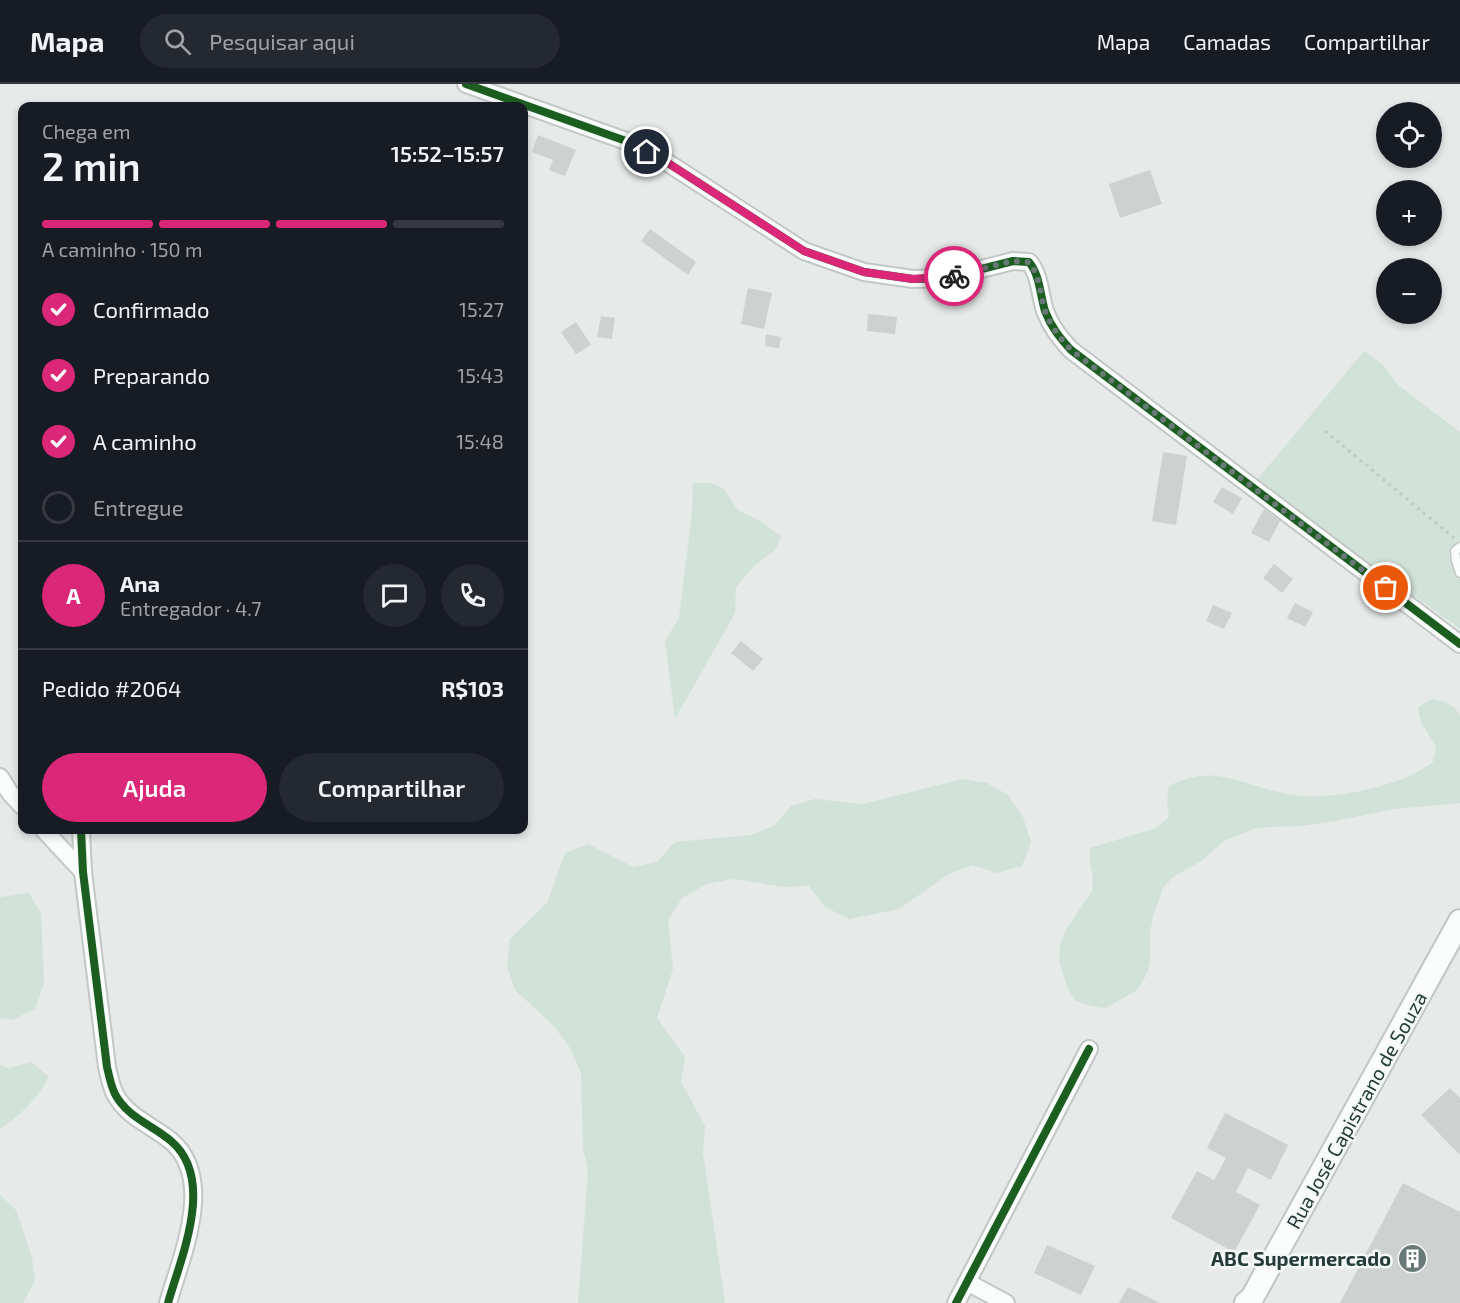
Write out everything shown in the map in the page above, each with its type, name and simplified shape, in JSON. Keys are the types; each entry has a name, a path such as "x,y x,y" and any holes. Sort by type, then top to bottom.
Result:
{"main road":[{"name":"Rua José Capistrano de Souza","path":"1250,1301 1460,921"}],"street":[{"path":"466,84 517,102"},
{"path":"528,106 626,141 668,163 804,251 864,272 913,279 946,278 1012,261 1029,262 1034,268 1046,312 1056,334 1071,350 1460,644"},
{"path":"0,777 18,802"},
{"path":"48,834 84,872"},
{"path":"81,834 107,1067 114,1093 125,1109 172,1142 185,1159 192,1182 194,1207 191,1229 168,1303"},
{"path":"956,1303 1089,1049"},
{"path":"967,1282 1006,1303"}],"lane":[{"path":"1460,545 1455,551 1455,560 1460,573"}],"path":[{"path":"1324,431 1460,545"}],"green space":[{"path":"1364,351 1382,364 1398,385 1460,432 1460,629 1256,481"},
{"path":"693,483 712,483 724,489 738,510 760,521 781,536 775,550 754,566 736,587 735,613 675,719 665,641 679,618 692,512"},
{"path":"1431,699 1451,705 1460,715 1460,803 1394,809 1301,826 1254,829 1224,841 1201,861 1173,877 1163,888 1153,916 1150,933 1150,964 1136,991 1105,1008 1076,1001 1068,989 1059,961 1060,945 1066,930 1092,891 1090,848 1156,828 1169,817 1167,801 1169,786 1186,779 1215,776 1288,794 1323,796 1364,790 1403,779 1433,762 1436,747 1421,722 1418,708"},
{"path":"962,779 987,783 1008,795 1023,817 1031,842 1022,866 997,873 973,865 949,874 899,909 849,919 825,907 809,886 784,887 733,879 706,884 682,898 668,920 673,969 657,1018 685,1057 681,1082 705,1126 703,1153 725,1303 578,1303 588,1172 583,1148 581,1073 570,1048 554,1026 515,990 507,966 510,939 547,903 565,853 588,844 633,867 657,862 675,842 751,835 774,826 791,806 815,799 863,804"},
{"path":"29,893 41,913 44,983 35,1009 12,1020 0,1018 0,897"},
{"path":"31,1062 49,1077 28,1106 0,1129 0,1065 9,1068"},
{"path":"0,1195 16,1210 32,1257 35,1281 23,1303 0,1303"}],"building":[{"path":"538,135 576,150 565,176 549,170 553,160 532,152"},
{"path":"1150,170 1162,204 1120,218 1109,184"},
{"path":"650,229 696,262 688,275 641,241"},
{"path":"748,288 772,293 764,329 741,324"},
{"path":"868,314 897,317 895,334 867,331"},
{"path":"601,316 615,318 612,339 597,337"},
{"path":"576,322 591,345 576,354 561,332"},
{"path":"766,334 781,337 779,348 765,346"},
{"path":"1163,452 1187,456 1176,525 1152,521"},
{"path":"1222,487 1242,498 1233,514 1213,502"},
{"path":"1264,509 1280,521 1269,542 1251,533"},
{"path":"1274,564 1293,579 1282,593 1263,578"},
{"path":"1295,603 1313,612 1305,627 1287,618"},
{"path":"1213,605 1232,613 1224,629 1206,621"},
{"path":"741,641 763,659 753,671 731,653"},
{"path":"1450,1088 1460,1098 1460,1155 1421,1115"},
{"path":"1225,1113 1288,1145 1271,1180 1248,1168 1236,1192 1260,1205 1234,1252 1171,1218 1197,1171 1214,1180 1226,1158 1207,1148"},
{"name":"ABC Supermercado","path":"1403,1183 1460,1212 1460,1303 1340,1303"},
{"path":"1047,1245 1095,1266 1081,1295 1034,1273"},
{"path":"1128,1287 1160,1303 1119,1303"}],"cycle path":[{"path":"466,84 517,102"},
{"path":"528,106 626,141 668,163 804,251 864,272 913,279 946,278 1013,261 1029,262 1038,279 1047,317 1071,350 1460,644"},
{"path":"81,834 83,872 111,1084 126,1109 171,1141 184,1157 191,1176 193,1197 187,1242 168,1303"},
{"path":"956,1303 1089,1049"}],"way so far":[{"path":"954,276 1012,261 1029,262 1034,268 1046,312 1056,334 1071,350 1386,588"}],"place":[{"name":"ABC Supermercado","path":"1412,1258"}],"route":[{"path":"647,152 668,163 804,251 864,272 913,279 954,276"}]}
